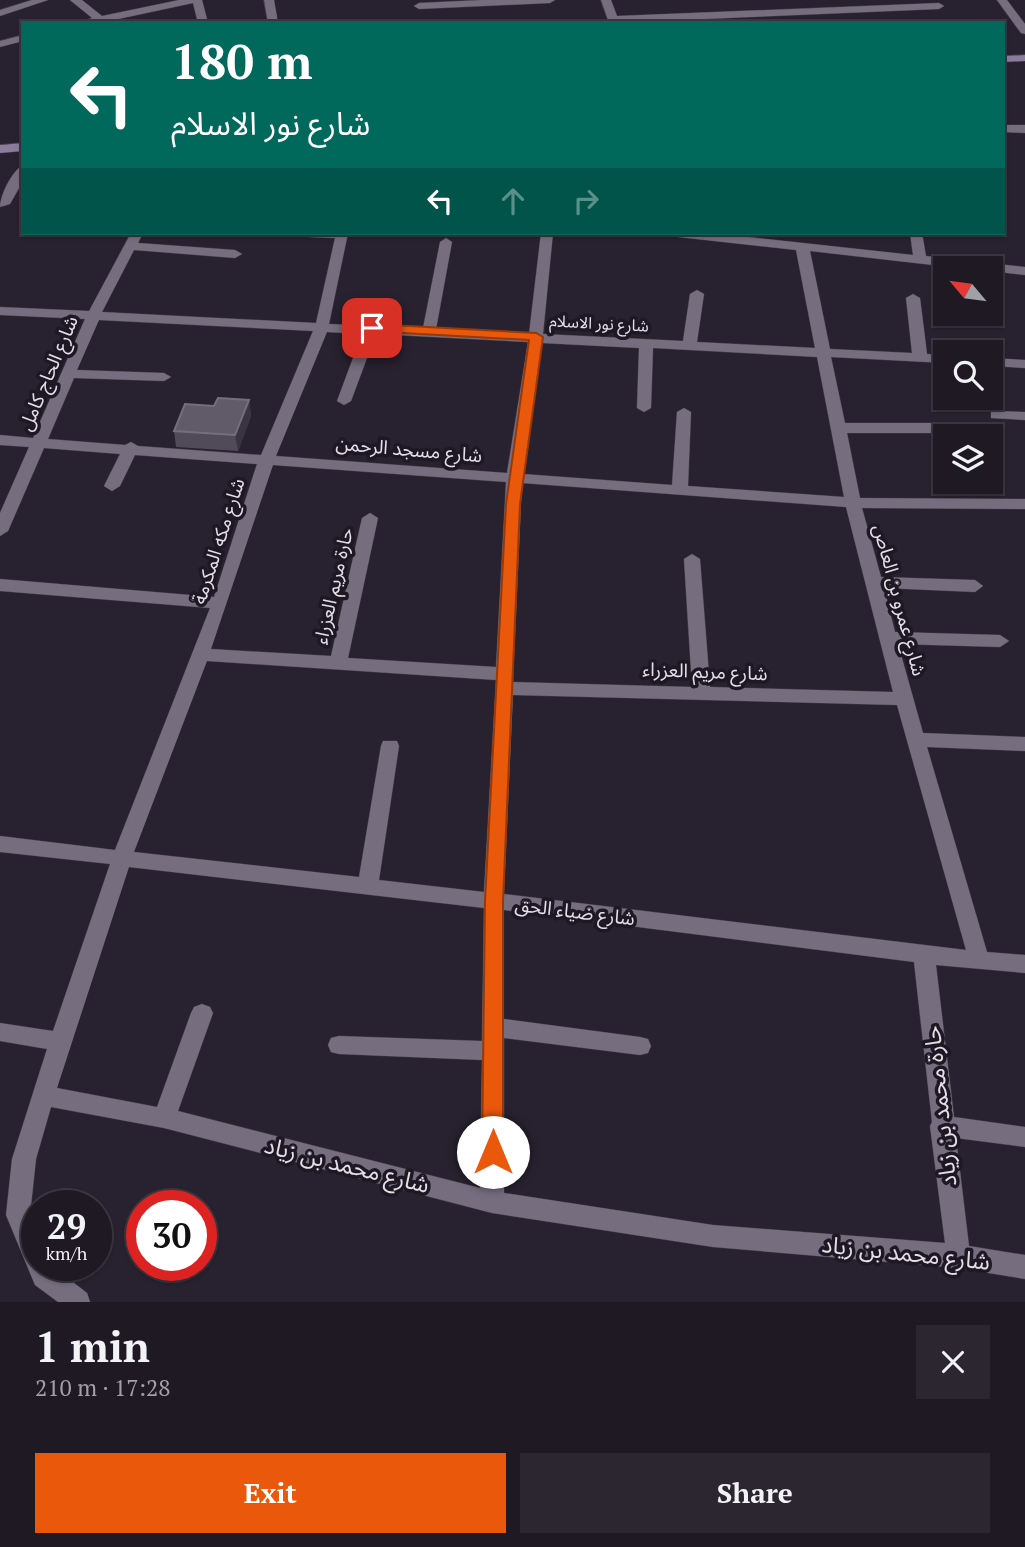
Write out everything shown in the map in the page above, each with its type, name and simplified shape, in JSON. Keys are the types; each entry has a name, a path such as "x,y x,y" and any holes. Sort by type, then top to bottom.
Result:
{"street":[{"path":"0,13 43,0"},
{"path":"75,0 103,21 195,0 202,21"},
{"path":"269,0 272,21"},
{"path":"419,7 550,0"},
{"path":"606,0 613,21 939,6"},
{"path":"813,0 826,21"},
{"path":"1002,0 1025,31"},
{"path":"0,44 21,39"},
{"path":"1005,59 1025,58"},
{"path":"1005,129 1023,129 1025,145"},
{"path":"0,149 21,148"},
{"path":"4,204 21,173"},
{"name":"شارع مكه المكرمة","path":"121,860 220,603 268,457 322,326 342,235"},
{"path":"492,1202 494,901 514,479 536,337 547,235"},
{"path":"699,235 1025,271"},
{"path":"916,235 920,259"},
{"path":"134,239 235,254"},
{"name":"شارع الحاج كامل","path":"0,531 94,315 134,239"},
{"path":"429,331 446,242"},
{"name":"شارع عمرو بن العاص","path":"802,245 853,503 904,699 979,960"},
{"path":"690,345 696,294"},
{"path":"913,298 920,358"},
{"name":"شارع نور الاسلام","path":"0,311 933,359"},
{"path":"344,401 372,328"},
{"path":"644,408 646,343"},
{"path":"1003,363 1025,364"},
{"path":"69,374 164,377"},
{"path":"680,491 684,412"},
{"path":"996,415 1025,416"},
{"path":"838,428 933,428"},
{"name":"شارع مسجد الرحمن","path":"0,440 40,440 514,479 853,503 1025,504"},
{"path":"112,486 131,447"},
{"name":"حارة مريم العزراء","path":"338,663 370,518"},
{"path":"692,559 701,691"},
{"path":"874,582 975,586"},
{"path":"0,585 220,603"},
{"path":"888,638 1000,641"},
{"name":"شارع مريم العزراء","path":"200,654 338,663 505,681 904,699"},
{"path":"916,740 1025,744"},
{"path":"368,887 390,746"},
{"name":"شارع ضياء الحق","path":"0,844 494,901 924,956 1025,964"},
{"path":"21,1222 18,1215 24,1159 121,860"},
{"name":"حارة محمد بن زياد","path":"924,956 941,1126 958,1256"},
{"path":"164,1118 202,1013"},
{"path":"494,1027 640,1046"},
{"path":"0,1032 60,1042"},
{"path":"340,1045 493,1051"},
{"name":"شارع محمد بن زياد","path":"43,1096 164,1118 492,1202 713,1236 958,1256 1025,1267"},
{"path":"941,1126 1025,1136"},
{"path":"49,1281 78,1302"}],"building":[{"path":"218,398 249,400 235,435 174,431 185,404 214,406"}],"route":[{"path":"372,328 536,337 514,479 494,901 493,1152"}]}
